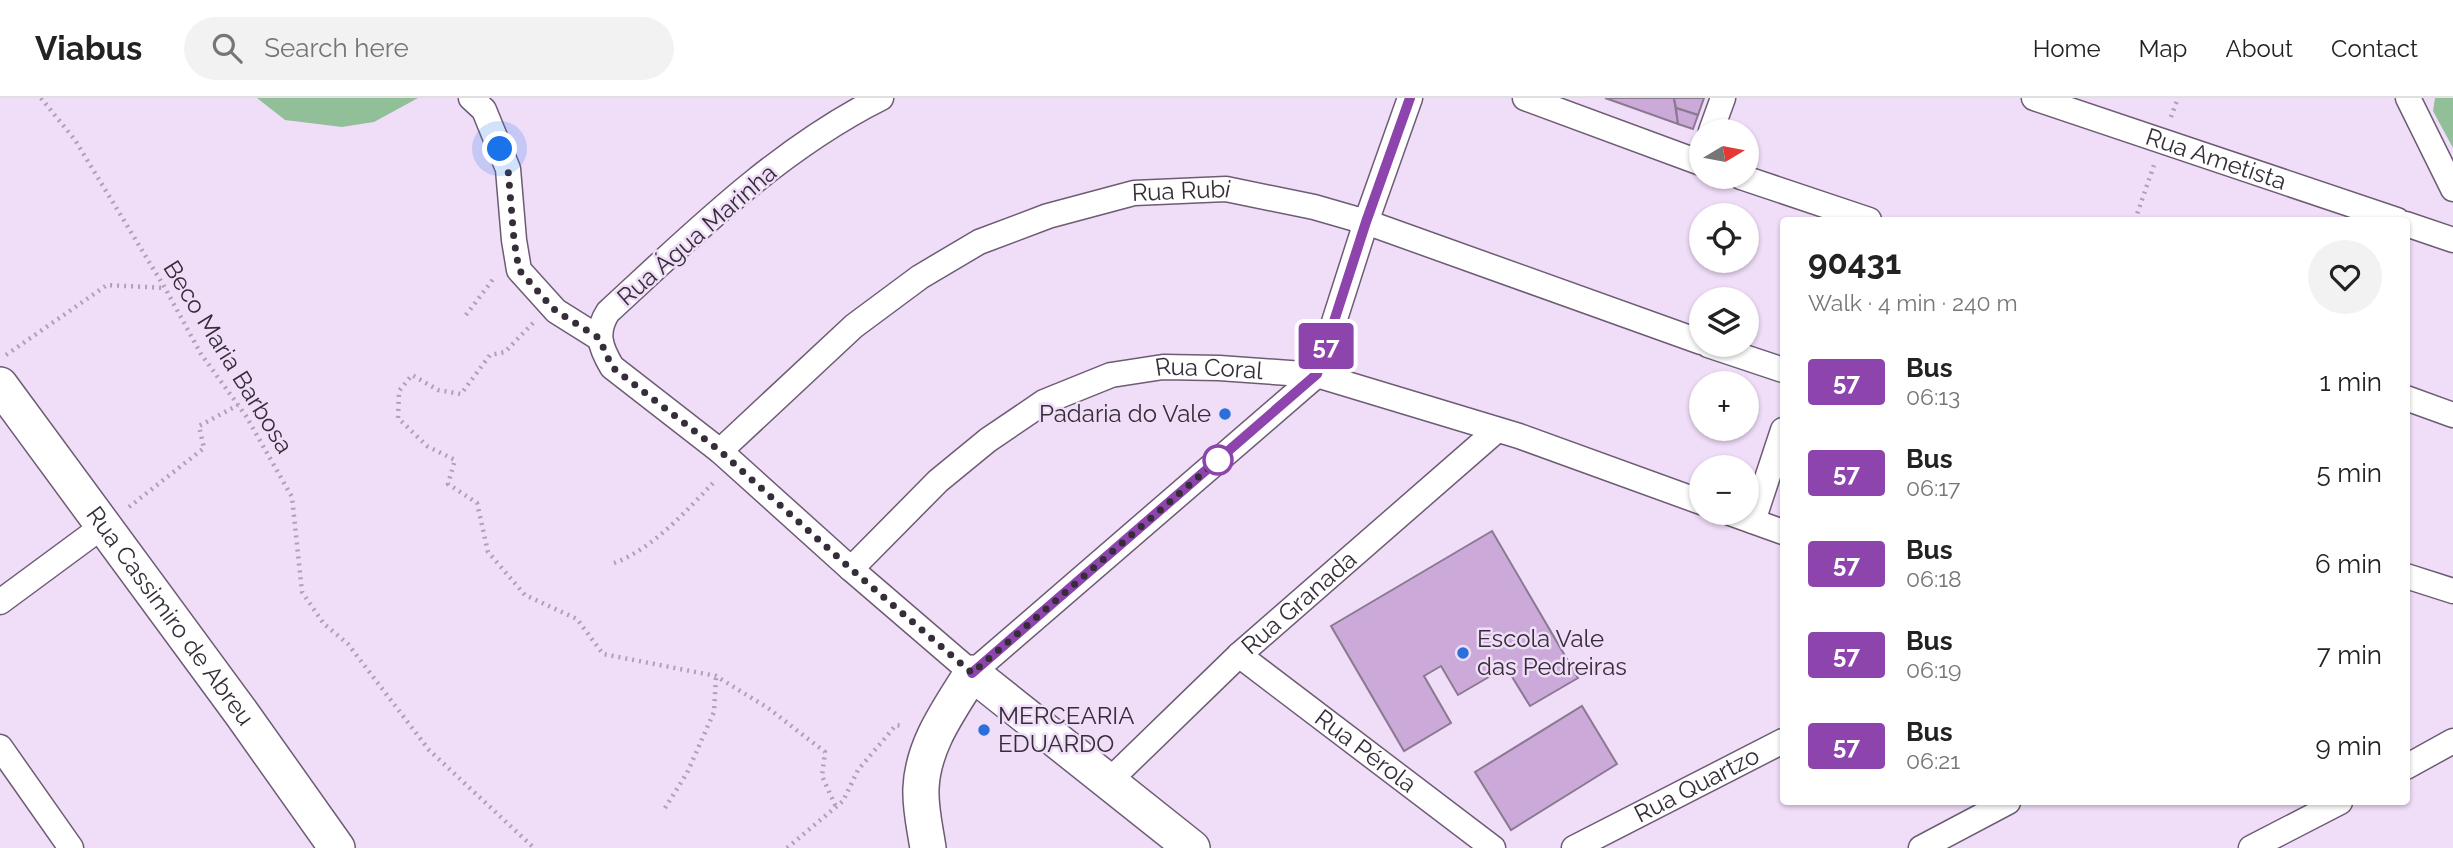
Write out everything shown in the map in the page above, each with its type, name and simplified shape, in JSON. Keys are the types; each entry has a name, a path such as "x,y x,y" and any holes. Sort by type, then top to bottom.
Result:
{"street":[{"path":"471,98 484,110 508,169 519,270 550,305 599,338 612,367 726,457 972,673 1192,848"},
{"name":"Rua Água Marinha","path":"599,338 601,323 608,312 742,190 845,116 881,98"},
{"path":"928,848 922,818 924,763 936,731 972,673 1317,374 1366,222 1410,98"},
{"path":"1525,98 1556,103 1689,157"},
{"path":"1716,119 1723,98"},
{"name":"Rua Ametista","path":"2034,98 2388,217"},
{"path":"2408,98 2453,190"},
{"path":"1759,183 1852,217"},
{"name":"Rua Rubi","path":"726,457 855,326 920,277 979,242 1048,216 1134,193 1226,189 1314,208 1366,222 1689,338"},
{"path":"2410,225 2453,240"},
{"path":"1744,357 1780,369"},
{"name":"Rua Coral","path":"851,569 938,481 988,440 1044,402 1111,375 1163,367 1317,374 1497,430 1689,498"},
{"name":"Rua Cassimiro de Abreu","path":"0,385 337,848"},
{"path":"2410,399 2453,415"},
{"name":"Rua Granada","path":"1108,782 1239,655 1497,430"},
{"path":"1759,480 1780,436"},
{"path":"1759,523 1780,530"},
{"path":"0,602 103,526"},
{"path":"2410,577 2453,591"},
{"name":"Rua Pérola","path":"1239,655 1493,848"},
{"path":"2413,757 2453,741"},
{"name":"Rua Quartzo","path":"1574,848 1780,743"},
{"path":"0,747 71,848"},
{"path":"1921,848 2002,805"},
{"path":"2251,848 2334,805"}],"path":[{"name":"Beco Maria Barbosa","path":"41,98 75,140 165,288 201,354 238,405 292,497 302,592 324,624 348,644 429,750 534,848"},
{"path":"467,315 499,271 519,270"},
{"path":"0,359 107,285 165,288"},
{"path":"550,305 505,352 490,355 461,394 439,390 412,375 400,391 397,418 427,446 455,460 448,484 477,503 488,552 525,595 577,619 603,654 716,676 768,708 825,752 822,776 836,807"},
{"path":"103,526 204,448 199,426 238,405"},
{"path":"614,563 666,531 726,457"},
{"path":"665,808 687,773 714,712 716,676"},
{"path":"787,848 843,801 858,770 896,725 936,731"}],"green space":[{"path":"257,98 418,98 374,122 342,127 285,120"},
{"path":"2435,98 2453,98 2453,148 2433,111"}],"building":[{"path":"1605,98 1674,98 1678,124 1608,99"},
{"path":"1674,98 1704,98 1698,115 1676,108"},
{"path":"1676,108 1698,115 1697,119 1689,119 1689,128 1678,124"},
{"path":"1492,531 1578,678 1530,706 1506,667 1458,695 1441,666 1424,676 1451,723 1404,751 1331,626"},
{"path":"1582,706 1617,764 1511,830 1475,772"}],"bus line":[{"name":"57","path":"972,673 1317,374 1366,222 1410,98"}],"place":[{"name":"Padaria do Vale","path":"1225,414"},
{"name":"Escola Vale das Pedreiras","path":"1463,653"},
{"name":"MERCEARIA EDUARDO","path":"984,730"}],"route":[{"path":"500,149 508,169 519,270 550,305 599,338 612,367 720,451 972,673 1218,460"}]}
